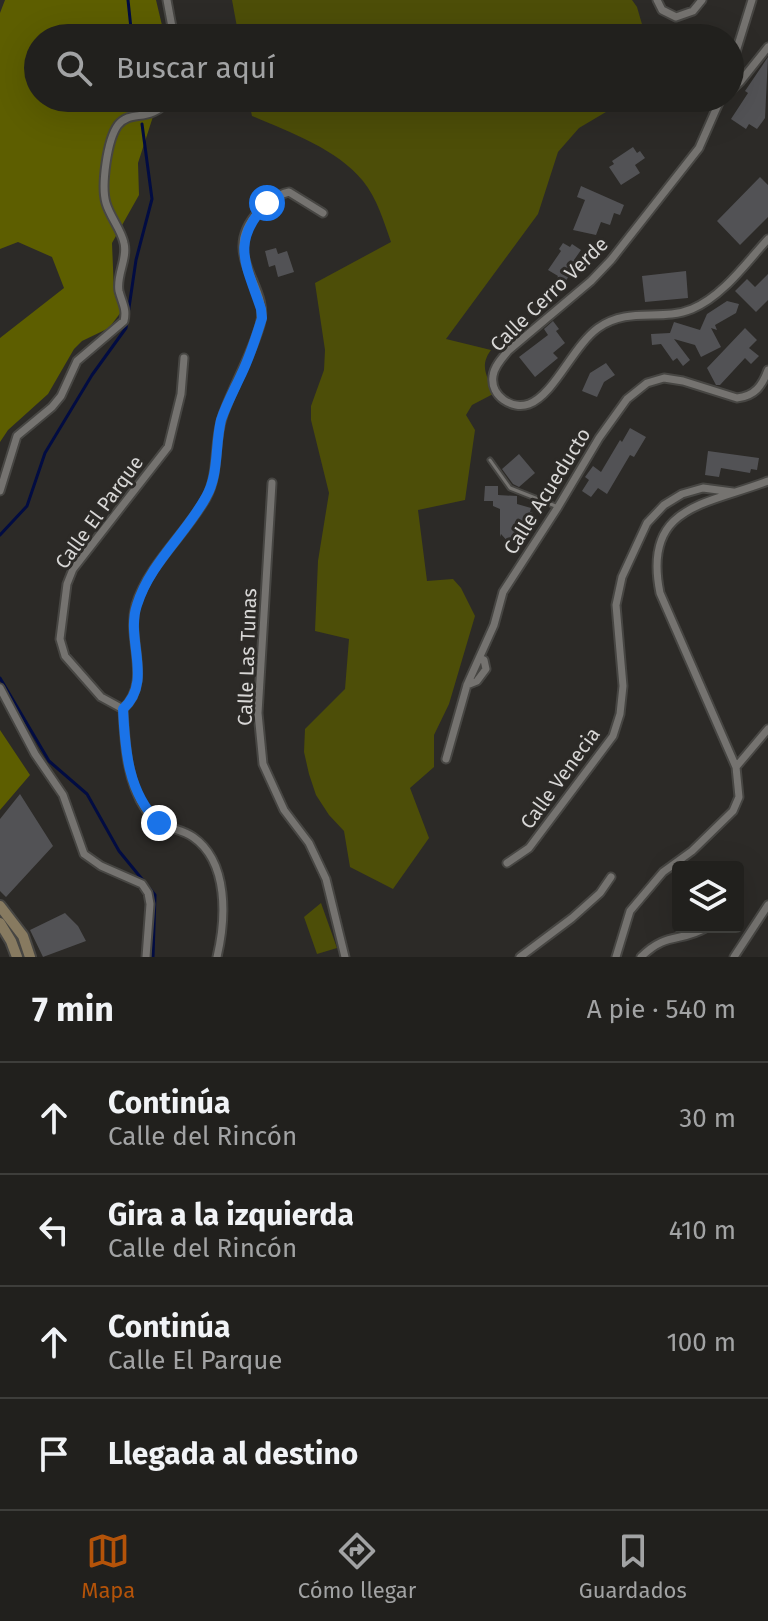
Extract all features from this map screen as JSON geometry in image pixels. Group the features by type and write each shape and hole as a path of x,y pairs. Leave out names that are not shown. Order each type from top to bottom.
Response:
{"main road":[{"path":"0,906 23,936 30,957"},
{"path":"0,923 17,957"}],"street":[{"path":"167,0 171,24"},
{"path":"657,0 662,10 676,17 693,11 702,0"},
{"path":"744,26 752,0"},
{"path":"744,77 768,47"},
{"path":"0,491 17,436 61,396 77,361 124,321 126,314 119,281 124,242 106,202 108,152 120,123 129,117 155,112"},
{"name":"Calle Cerro Verde","path":"715,112 699,148 635,231 591,281 509,350 498,363 493,376 495,389 501,398 513,405 527,405 542,397 576,349 602,325 623,316 676,313 691,309 713,297 768,239"},
{"path":"217,957 221,939 222,883 204,848 192,836 159,823 146,811 125,753 123,709 134,699 139,675 135,639 136,606 158,563 210,490 222,417 244,369 262,318 243,257 243,238 251,219 278,194 289,192 323,213"},
{"name":"Calle El Parque","path":"123,709 101,697 65,656 60,639 67,584 73,569 168,447 181,394 184,358"},
{"name":"Calle Acueducto","path":"446,759 467,685 494,625 508,581 627,399 647,383 664,378 737,398 745,397 760,388 768,370"},
{"path":"616,957 630,911 663,872 692,851 733,811 739,797 736,767 660,593 657,577 662,537 672,521 693,506 768,481"},
{"name":"Calle Las Tunas","path":"272,483 258,713 263,764 284,810 309,843 326,879 345,957"},
{"name":"Calle Venecia","path":"507,863 529,848 613,736 620,714 623,686 616,605 622,577 647,523 664,505 682,494 703,488 739,492"},
{"path":"0,688 35,754 63,795 84,854 101,866 142,884 148,893 146,957"},
{"path":"736,767 768,729"},
{"path":"520,957 572,918 600,893 611,877"},
{"path":"734,957 768,905"},
{"path":"641,957 661,941 696,933"}],"lane":[{"path":"490,460 510,488 558,507"}],"shaded area":[{"path":"5,0 156,0 162,24 24,24 24,112 154,112 138,163 139,195 112,243 114,292 121,312 109,328 82,341 74,349 48,394 8,430 0,442 0,338 64,288 52,257 18,242 0,249 0,13"},
{"path":"232,0 632,0 642,24 236,24"},
{"path":"251,112 606,112 579,128 558,152 538,214 446,339 491,350 485,366 495,393 472,405 466,415 475,430 465,500 418,510 427,581 453,579 475,616 449,704 434,735 434,767 410,788 429,838 393,889 350,867 344,831 316,795 304,752 305,729 345,689 349,639 315,631 318,561 329,493 311,420 311,406 324,370 325,350 315,283 391,242 372,195 352,170 312,142 252,116"},
{"path":"0,730 30,775 0,810"},
{"path":"321,903 337,948 317,954 304,917"}],"building":[{"path":"768,57 765,118 757,129 749,124 746,129 731,119 736,112 744,112 744,99 748,93 745,91"},
{"path":"633,147 645,158 635,165 640,173 621,185 609,167 614,164 612,161"},
{"path":"760,177 768,185 768,217 740,245 717,221"},
{"path":"581,186 624,205 620,215 614,213 610,225 601,222 596,235 573,230 585,200 577,197"},
{"path":"563,243 581,250 574,260 583,266 576,277 571,273 561,288 554,283 558,276 548,270"},
{"path":"276,248 278,254 287,251 294,272 278,277 275,265 269,267 265,251"},
{"path":"686,271 688,298 645,302 642,276"},
{"path":"768,274 768,300 756,312 735,291 747,279 755,287"},
{"path":"727,301 739,304 736,313 715,325 717,330 711,328 721,347 701,357 695,345 674,339 690,360 683,366 677,358 673,361 661,344 652,345 651,334 670,333 674,322 700,330 707,314"},
{"path":"553,321 565,343 553,353 558,358 535,377 519,357 548,335 544,329"},
{"path":"745,328 757,340 749,348 759,356 751,364 745,358 720,385 716,385 707,368"},
{"path":"606,363 615,375 604,382 597,397 582,391 590,373"},
{"path":"630,428 646,437 634,457 630,455 607,494 598,488 591,497 582,491 589,480 585,477 593,466 601,472"},
{"path":"708,451 759,458 757,470 751,469 750,473 721,468 719,477 705,475"},
{"path":"519,454 535,473 519,487 502,469"},
{"path":"485,486 498,486 498,495 517,496 517,504 531,508 530,512 533,513 527,535 517,532 513,543 501,534 500,537 500,509 493,506 493,501 484,501"},
{"path":"20,794 53,846 6,897 0,891 0,819"},
{"path":"65,913 78,926 86,941 43,957 30,930"}],"waterway":[{"path":"128,0 131,24"},
{"path":"0,535 27,506 45,453 92,375 126,328 136,260 152,199 142,124"},
{"path":"0,678 49,761 87,794 119,851 155,895 153,957"}],"route":[{"path":"159,823 146,811 125,753 123,709 134,699 139,675 135,639 136,606 158,563 206,498 213,482 222,417 244,369 262,318 243,257 243,238 251,219 267,203"}]}
